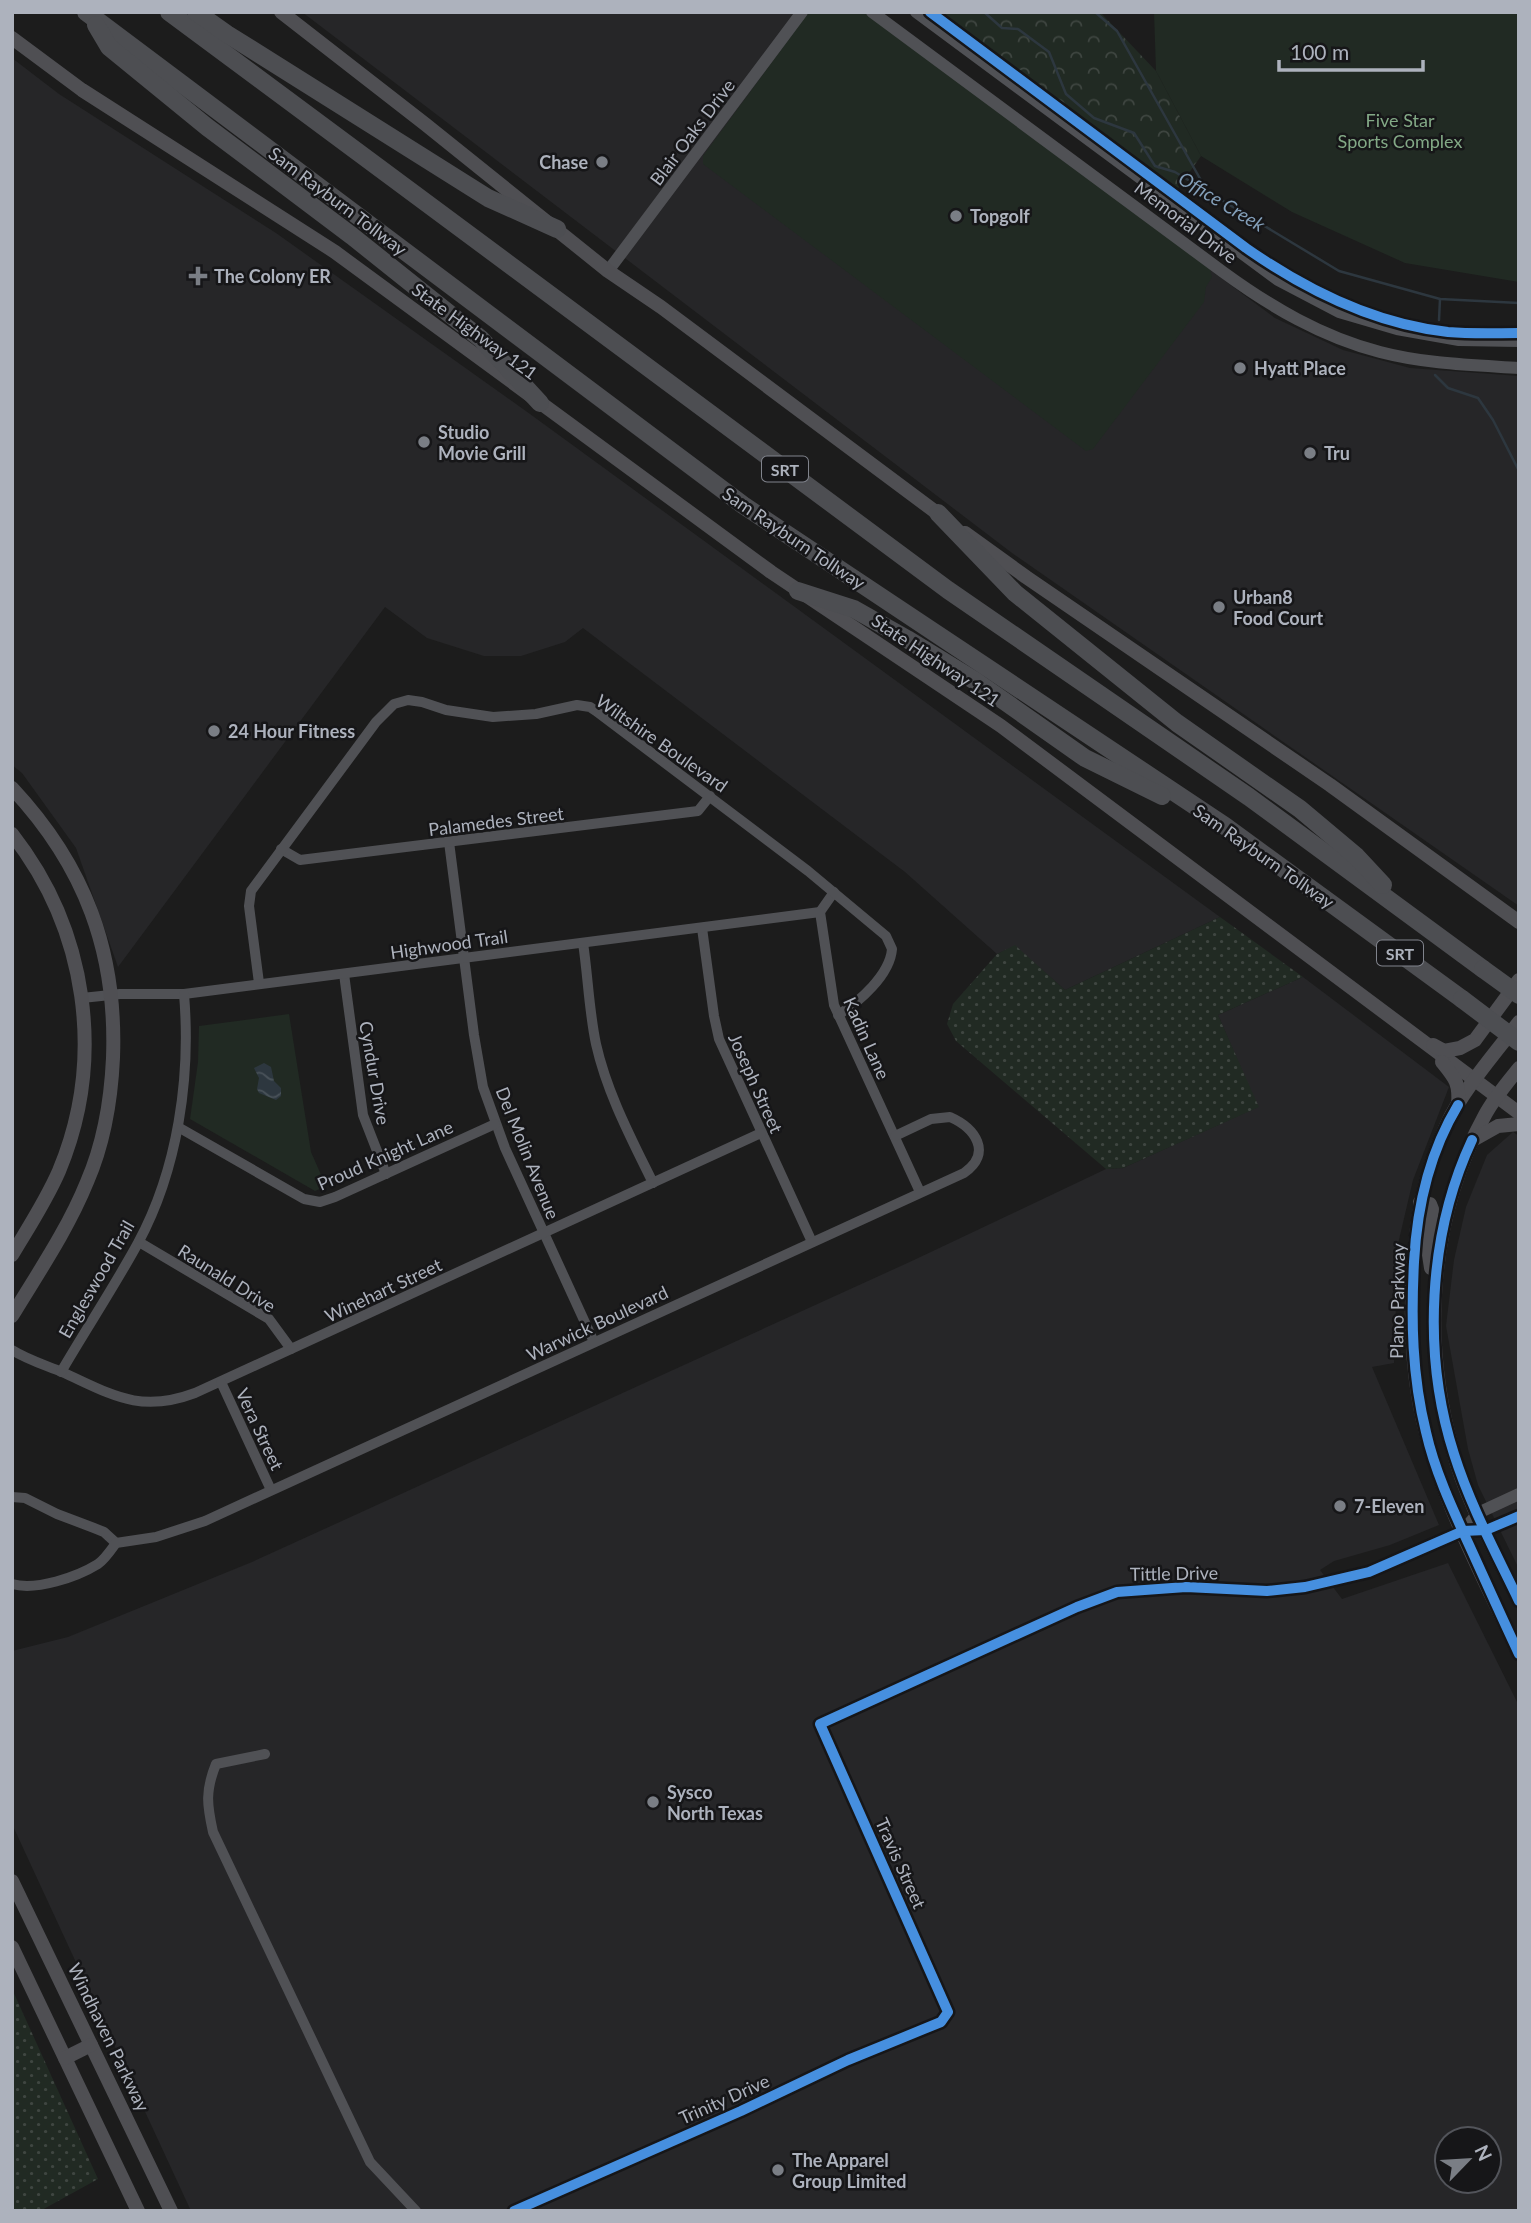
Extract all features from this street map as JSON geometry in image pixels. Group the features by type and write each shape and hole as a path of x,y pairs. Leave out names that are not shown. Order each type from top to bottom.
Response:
{"highway":[{"name":"SRT","path":"169,12 948,590 1238,790 1519,995"},
{"path":"196,12 488,198 557,229"},
{"path":"88,14 109,47 206,127 352,236 481,339 540,402"},
{"name":"Sam Rayburn Tollway","path":"88,14 743,505 1225,826 1519,1042"},
{"path":"938,513 1015,593 1177,723 1300,809 1356,856 1409,914"},
{"path":"797,590 854,610 897,633 976,682 1086,758 1225,826"}],"main road":[{"path":"281,12 608,271 661,307 1026,577 1331,785 1519,922"},
{"name":"State Highway 121","path":"12,38 82,90 335,252 797,590 1001,726 1519,1113"},
{"path":"12,788 51,835 83,891 101,940 112,995 113,1039 110,1099 96,1159 68,1221 12,1316"},
{"path":"12,834 55,902 74,954 82,998 84,1062 73,1128 53,1185 12,1255"},
{"path":"1422,1040 1444,1051 1460,1048 1475,1040 1519,980"},
{"name":"Plano Parkway","path":"1519,1022 1458,1105 1439,1142 1420,1202 1412,1294 1414,1371 1426,1434 1436,1468 1519,1654"},
{"path":"1422,1040 1459,1086 1458,1105"},
{"name":"Plano Parkway","path":"1519,1068 1486,1113 1472,1140 1445,1217 1434,1283 1435,1347 1445,1417 1457,1462 1519,1601"},
{"path":"1472,1140 1502,1125 1519,1124"},
{"path":"1420,1202 1430,1204 1432,1209 1428,1248 1434,1283"},
{"name":"Windhaven Parkway","path":"12,1881 171,2211"},
{"path":"12,1947 138,2211"},
{"path":"65,2058 91,2045"}],"street":[{"name":"Blair Oaks Drive","path":"608,271 803,12"},
{"name":"Memorial Drive","path":"872,12 1273,307 1330,335 1379,352 1458,365 1519,368"},
{"name":"Memorial Drive","path":"916,12 1278,281 1339,312 1397,330 1459,340 1519,341"},
{"path":"1000,107 1014,85"},
{"path":"1223,272 1238,251"},
{"path":"1458,365 1459,340"},
{"name":"Wiltshire Boulevard","path":"259,983 249,898 253,888 382,715 394,704 408,700 455,712 493,717 536,714 577,705 590,707 710,796 883,932 892,952 888,964 859,1001 838,1014"},
{"name":"Palamedes Street","path":"281,849 300,860 449,842 698,811 710,796"},
{"name":"Del Molin Avenue","path":"449,842 479,1069 495,1124 594,1342"},
{"path":"820,912 834,892"},
{"name":"Highwood Trail","path":"82,998 184,994 820,912"},
{"name":"Kadin Lane","path":"820,912 831,996 920,1192"},
{"name":"Joseph Street","path":"702,928 719,1039 812,1242"},
{"path":"583,943 595,1035 603,1068 617,1106 653,1183"},
{"name":"Cyndur Drive","path":"344,974 363,1115 386,1174"},
{"name":"Engleswood Trail","path":"61,1372 139,1242 165,1177 178,1127 186,1054 184,994"},
{"name":"Warwick Boulevard","path":"116,1543 181,1530 271,1490 971,1168 979,1155 979,1144 974,1136 956,1120 944,1116 895,1136"},
{"name":"Proud Knight Lane","path":"178,1127 311,1202 326,1201 495,1124"},
{"name":"Winehart Street","path":"12,1350 117,1397 147,1402 177,1400 761,1133"},
{"name":"Raunald Drive","path":"139,1242 269,1319 291,1349"},
{"name":"Vera Street","path":"221,1382 271,1490"},
{"path":"1463,1531 1478,1513 1519,1494"},
{"path":"12,1497 25,1498 104,1532 116,1543 98,1564 77,1573 41,1586 21,1587 12,1584"},
{"path":"1463,1531 1486,1530 1519,1516"},
{"name":"Tittle Drive","path":"820,1724 1077,1607 1117,1592 1186,1587 1266,1591 1305,1587 1369,1572 1463,1531"},
{"name":"Travis Street","path":"820,1724 948,2012 945,2016"},
{"path":"265,1754 216,1764 208,1783 207,1805 213,1832 370,2162 416,2211"},
{"name":"Trinity Drive","path":"514,2211 741,2111 848,2060 941,2022 945,2016"}],"shaded area":[{"path":"302,12 863,12 1275,318 1343,350 1410,368 1519,376 1519,906 1012,553"},
{"path":"12,58 59,94 276,233 530,414 1220,917 1065,990 1015,946 997,954 905,872 583,628 565,642 521,656 484,656 427,638 385,607 118,967 76,848 22,773 12,765"},
{"path":"1303,977 1449,1087 1413,1180 1398,1244 1394,1363 1372,1367 1439,1525 1390,1545 1334,1561 1320,1570 1342,1599 1448,1563 1519,1706 1519,2211 191,2211 12,1824 12,1651 68,1637 252,1562 914,1260 1106,1169 1123,1168 1258,1107 1218,1015"},
{"path":"1513,1132 1519,1136 1519,1569 1478,1485 1468,1449 1446,1326 1454,1260 1466,1207 1487,1155"}],"green space":[{"name":"Topgolf","path":"809,12 867,12 1210,269 1212,277 1206,287 1204,302 1093,449 1086,451 703,164 703,156"},
{"path":"939,12 1100,12 1156,71 1201,156 1176,191"},
{"name":"Five Star Sports Complex","path":"1154,12 1519,12 1519,282 1405,263 1292,212 1201,156 1156,71"},
{"path":"1220,917 1303,977 1218,1015 1259,1107 1123,1168 1106,1169 956,1041 947,1024 953,1004 997,954 1015,945 1065,990"},
{"path":"289,1014 311,1152 326,1186 315,1191 190,1119 198,1062 199,1026"},
{"path":"12,1989 98,2179 40,2211 12,2211"}],"water":[{"path":"264,1063 271,1067 274,1081 281,1088 281,1096 276,1100 259,1093 257,1089 259,1078 254,1068"}],"waterway":[{"name":"Office Creek","path":"984,12 1002,28 1018,29 1049,52 1066,94 1094,118 1134,133 1155,166 1175,172 1339,271 1440,299 1519,303"},
{"path":"1095,12 1117,31 1207,191"},
{"path":"1439,320 1440,299"},
{"path":"1435,375 1448,388 1478,398 1493,420 1519,471"}],"cycle path":[{"path":"930,12 1246,248 1292,278 1367,313 1421,328 1448,332 1519,333"},
{"path":"1458,1105 1432,1161 1418,1221 1413,1305 1415,1369 1421,1411 1439,1476 1519,1654"},
{"path":"1472,1140 1457,1176 1439,1255 1434,1295 1437,1376 1444,1416 1460,1473 1519,1601"},
{"path":"514,2211 741,2111 848,2060 941,2022 948,2012 820,1724 1077,1607 1117,1592 1186,1587 1267,1591 1305,1587 1369,1572 1463,1531 1486,1530 1519,1516"}],"place":[{"name":"Chase","path":"602,162"},
{"name":"Topgolf","path":"956,216"},
{"name":"The Colony ER","path":"198,276"},
{"name":"Hyatt Place","path":"1240,368"},
{"name":"Studio Movie Grill","path":"424,442"},
{"name":"Tru","path":"1310,453"},
{"name":"Urban8 Food Court","path":"1219,607"},
{"name":"24 Hour Fitness","path":"214,731"},
{"name":"7-Eleven","path":"1340,1506"},
{"name":"Sysco North Texas","path":"653,1802"},
{"name":"The Apparel Group Limited","path":"778,2170"}]}
